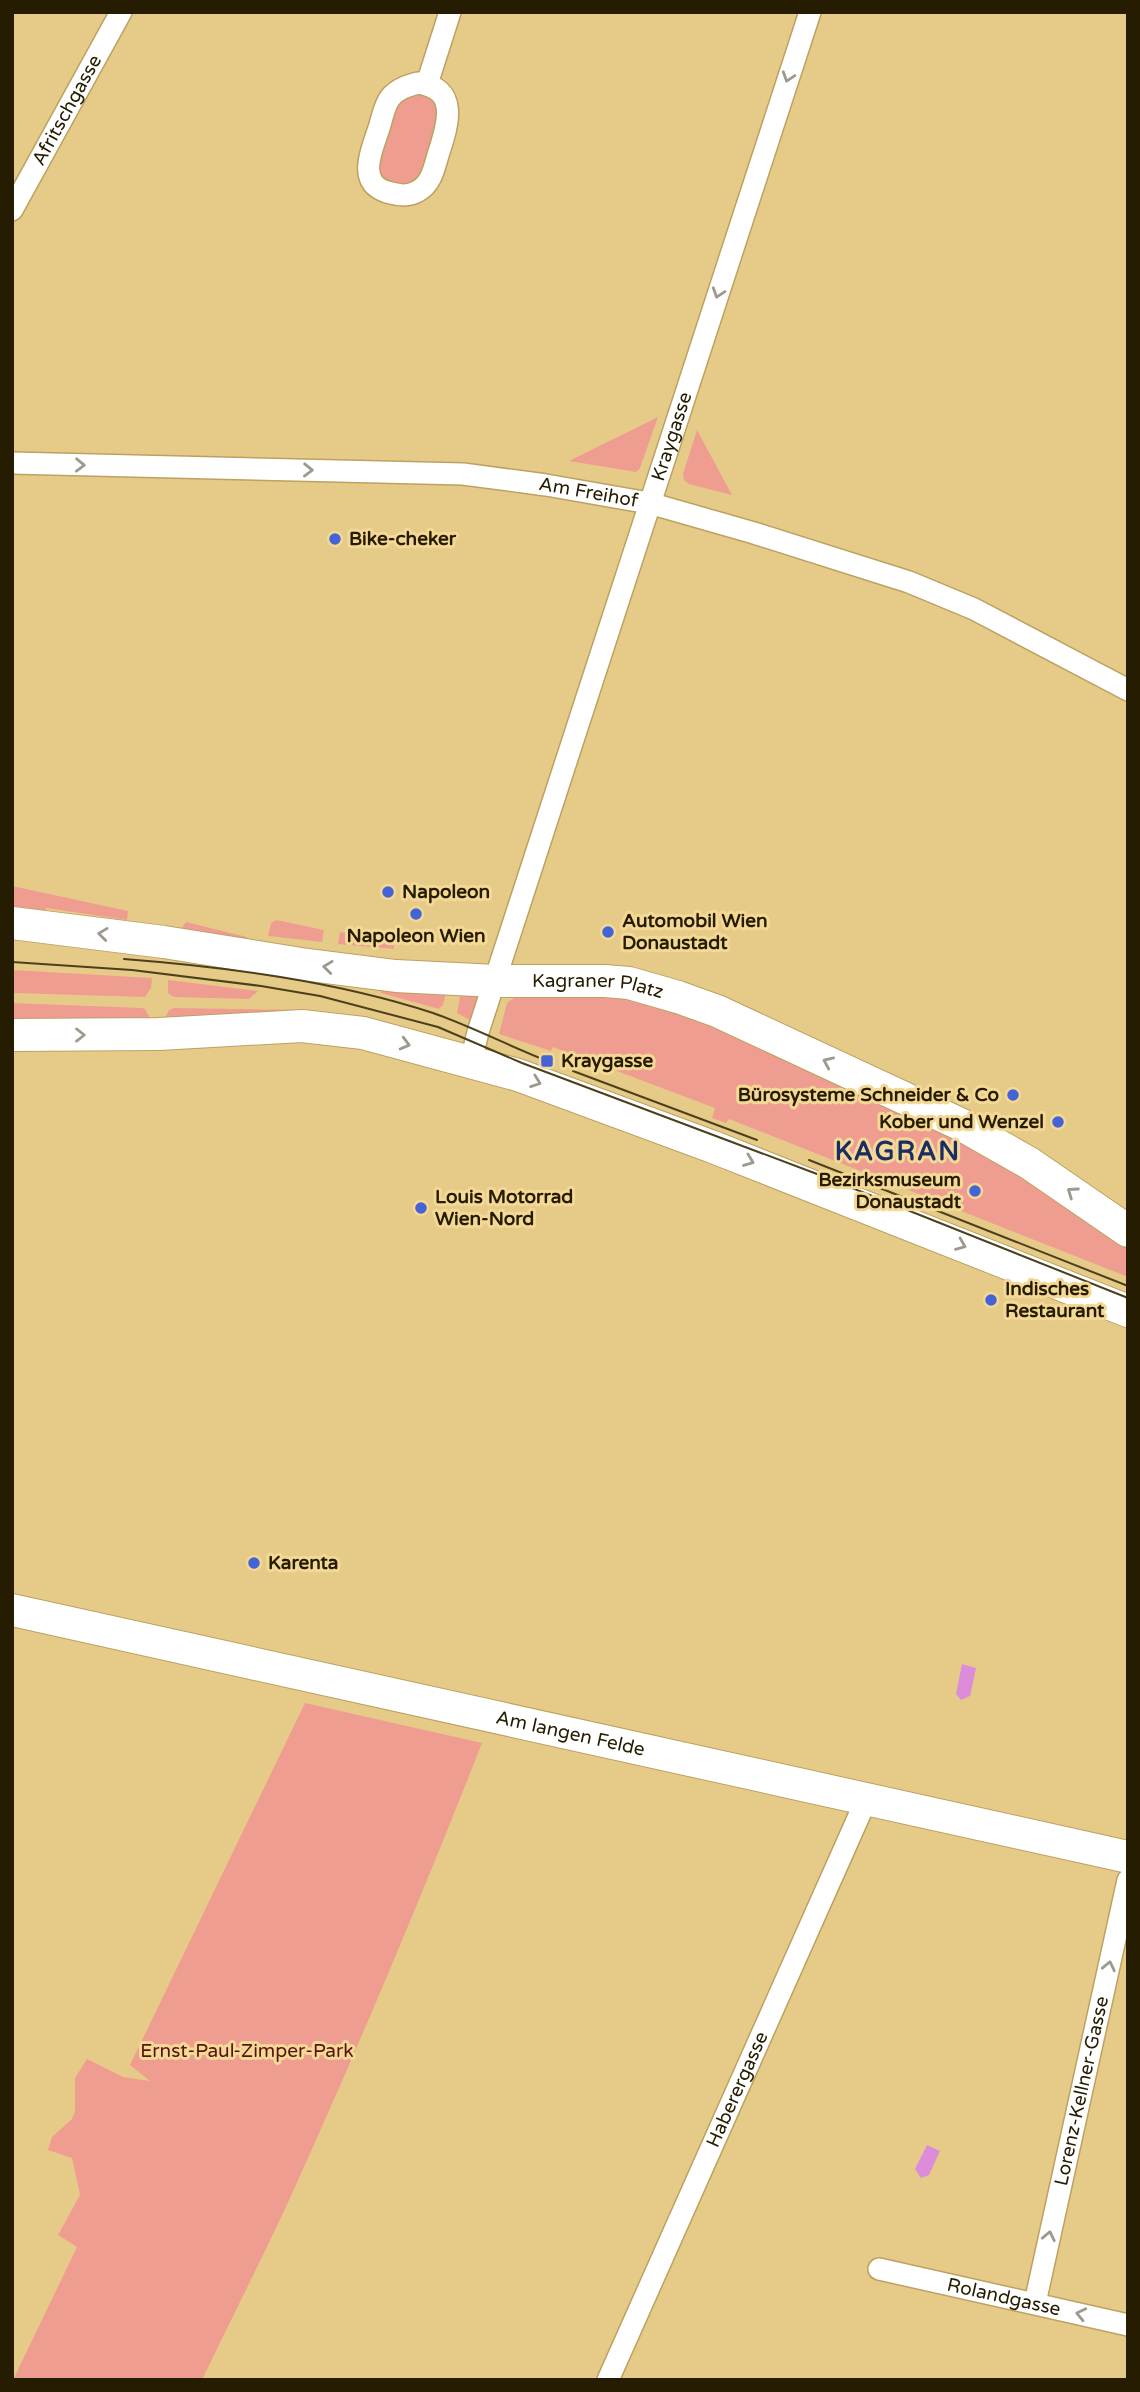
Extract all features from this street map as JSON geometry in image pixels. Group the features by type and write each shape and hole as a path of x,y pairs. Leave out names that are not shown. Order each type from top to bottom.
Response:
{"main road":[{"name":"Kagraner Platz","path":"12,923 383,974 496,981 629,983 717,1012 962,1125 1029,1163 1128,1231"},
{"path":"12,1035 150,1035 302,1026 363,1033 518,1075 726,1152 1128,1311"},
{"name":"Am langen Felde","path":"12,1610 1128,1857"}],"street":[{"name":"Afritschgasse","path":"12,210 121,12"},
{"path":"427,84 450,12"},
{"name":"Kraygasse","path":"471,1061 478,1032 810,12"},
{"path":"418,83 427,84 438,90 448,107 447,128 431,178 426,186 407,195 380,190 373,184 367,166 387,103 398,90 418,83"},
{"name":"Am Freihof","path":"12,463 463,474 649,503 909,582 974,609 1128,690"},
{"name":"Haberergasse","path":"607,2380 867,1798"},
{"name":"Lorenz-Kellner-Gasse","path":"1035,2303 1128,1880"},
{"name":"Rolandgasse","path":"879,2269 1128,2325"}],"green space":[{"path":"416,93 428,97 435,104 437,127 434,141 420,178 411,184 388,183 381,176 379,167 387,133 397,103"},
{"path":"658,417 640,468 636,472 569,461"},
{"path":"697,430 732,495 689,484 684,480 683,474"},
{"path":"12,886 128,911 127,920 46,908 45,914 26,911 12,906"},
{"path":"276,920 324,930 322,942 268,936 271,923"},
{"path":"186,922 247,937 245,948 181,929"},
{"path":"340,932 372,937 393,945 394,949 338,944"},
{"path":"12,970 152,978 151,988 145,997 12,993"},
{"path":"168,980 258,991 249,999 174,997 168,993"},
{"path":"383,981 447,989 443,1005 439,1009 381,993"},
{"path":"462,986 477,993 470,1020 457,1013"},
{"path":"626,995 670,1005 934,1119 1128,1241 1128,1277 729,1119 726,1123 712,1118 715,1108 553,1047 551,1051 499,1034 507,1003 515,997"},
{"path":"12,1003 142,1008 149,1016 149,1027 12,1029"},
{"path":"169,1010 314,1012 165,1018"},
{"name":"Ernst-Paul-Zimper-Park","path":"305,1703 482,1743 365,2028 290,2198 202,2380 13,2380 77,2247 58,2235 80,2195 72,2158 48,2150 52,2137 72,2119 75,2111 75,2078 87,2059 123,2077 150,2081 130,2065"}],"shaded area":[{"path":"962,1664 976,1668 970,1696 961,1700 956,1694"},
{"path":"927,2145 940,2151 929,2175 921,2178 915,2169"}],"tram line":[{"path":"124,959 241,971 358,992 433,1013 550,1062"},
{"path":"12,962 132,970 261,986 320,996 438,1027 522,1063 817,1174 1128,1298"},
{"path":"573,1071 757,1140"},
{"path":"809,1160 1128,1286"}],"place":[{"name":"Bike-cheker","path":"335,539"},
{"name":"Napoleon","path":"388,892"},
{"name":"Napoleon Wien","path":"416,914"},
{"name":"Automobil Wien Donaustadt","path":"608,932"},
{"name":"Kraygasse","path":"547,1061"},
{"name":"Bürosysteme Schneider & Co","path":"1013,1095"},
{"name":"Kober und Wenzel","path":"1058,1122"},
{"name":"Bezirksmuseum Donaustadt","path":"975,1191"},
{"name":"Louis Motorrad Wien-Nord","path":"421,1208"},
{"name":"Indisches Restaurant","path":"991,1300"},
{"name":"Karenta","path":"254,1563"}],"district":[{"name":"KAGRAN","path":"898,1151"}]}
